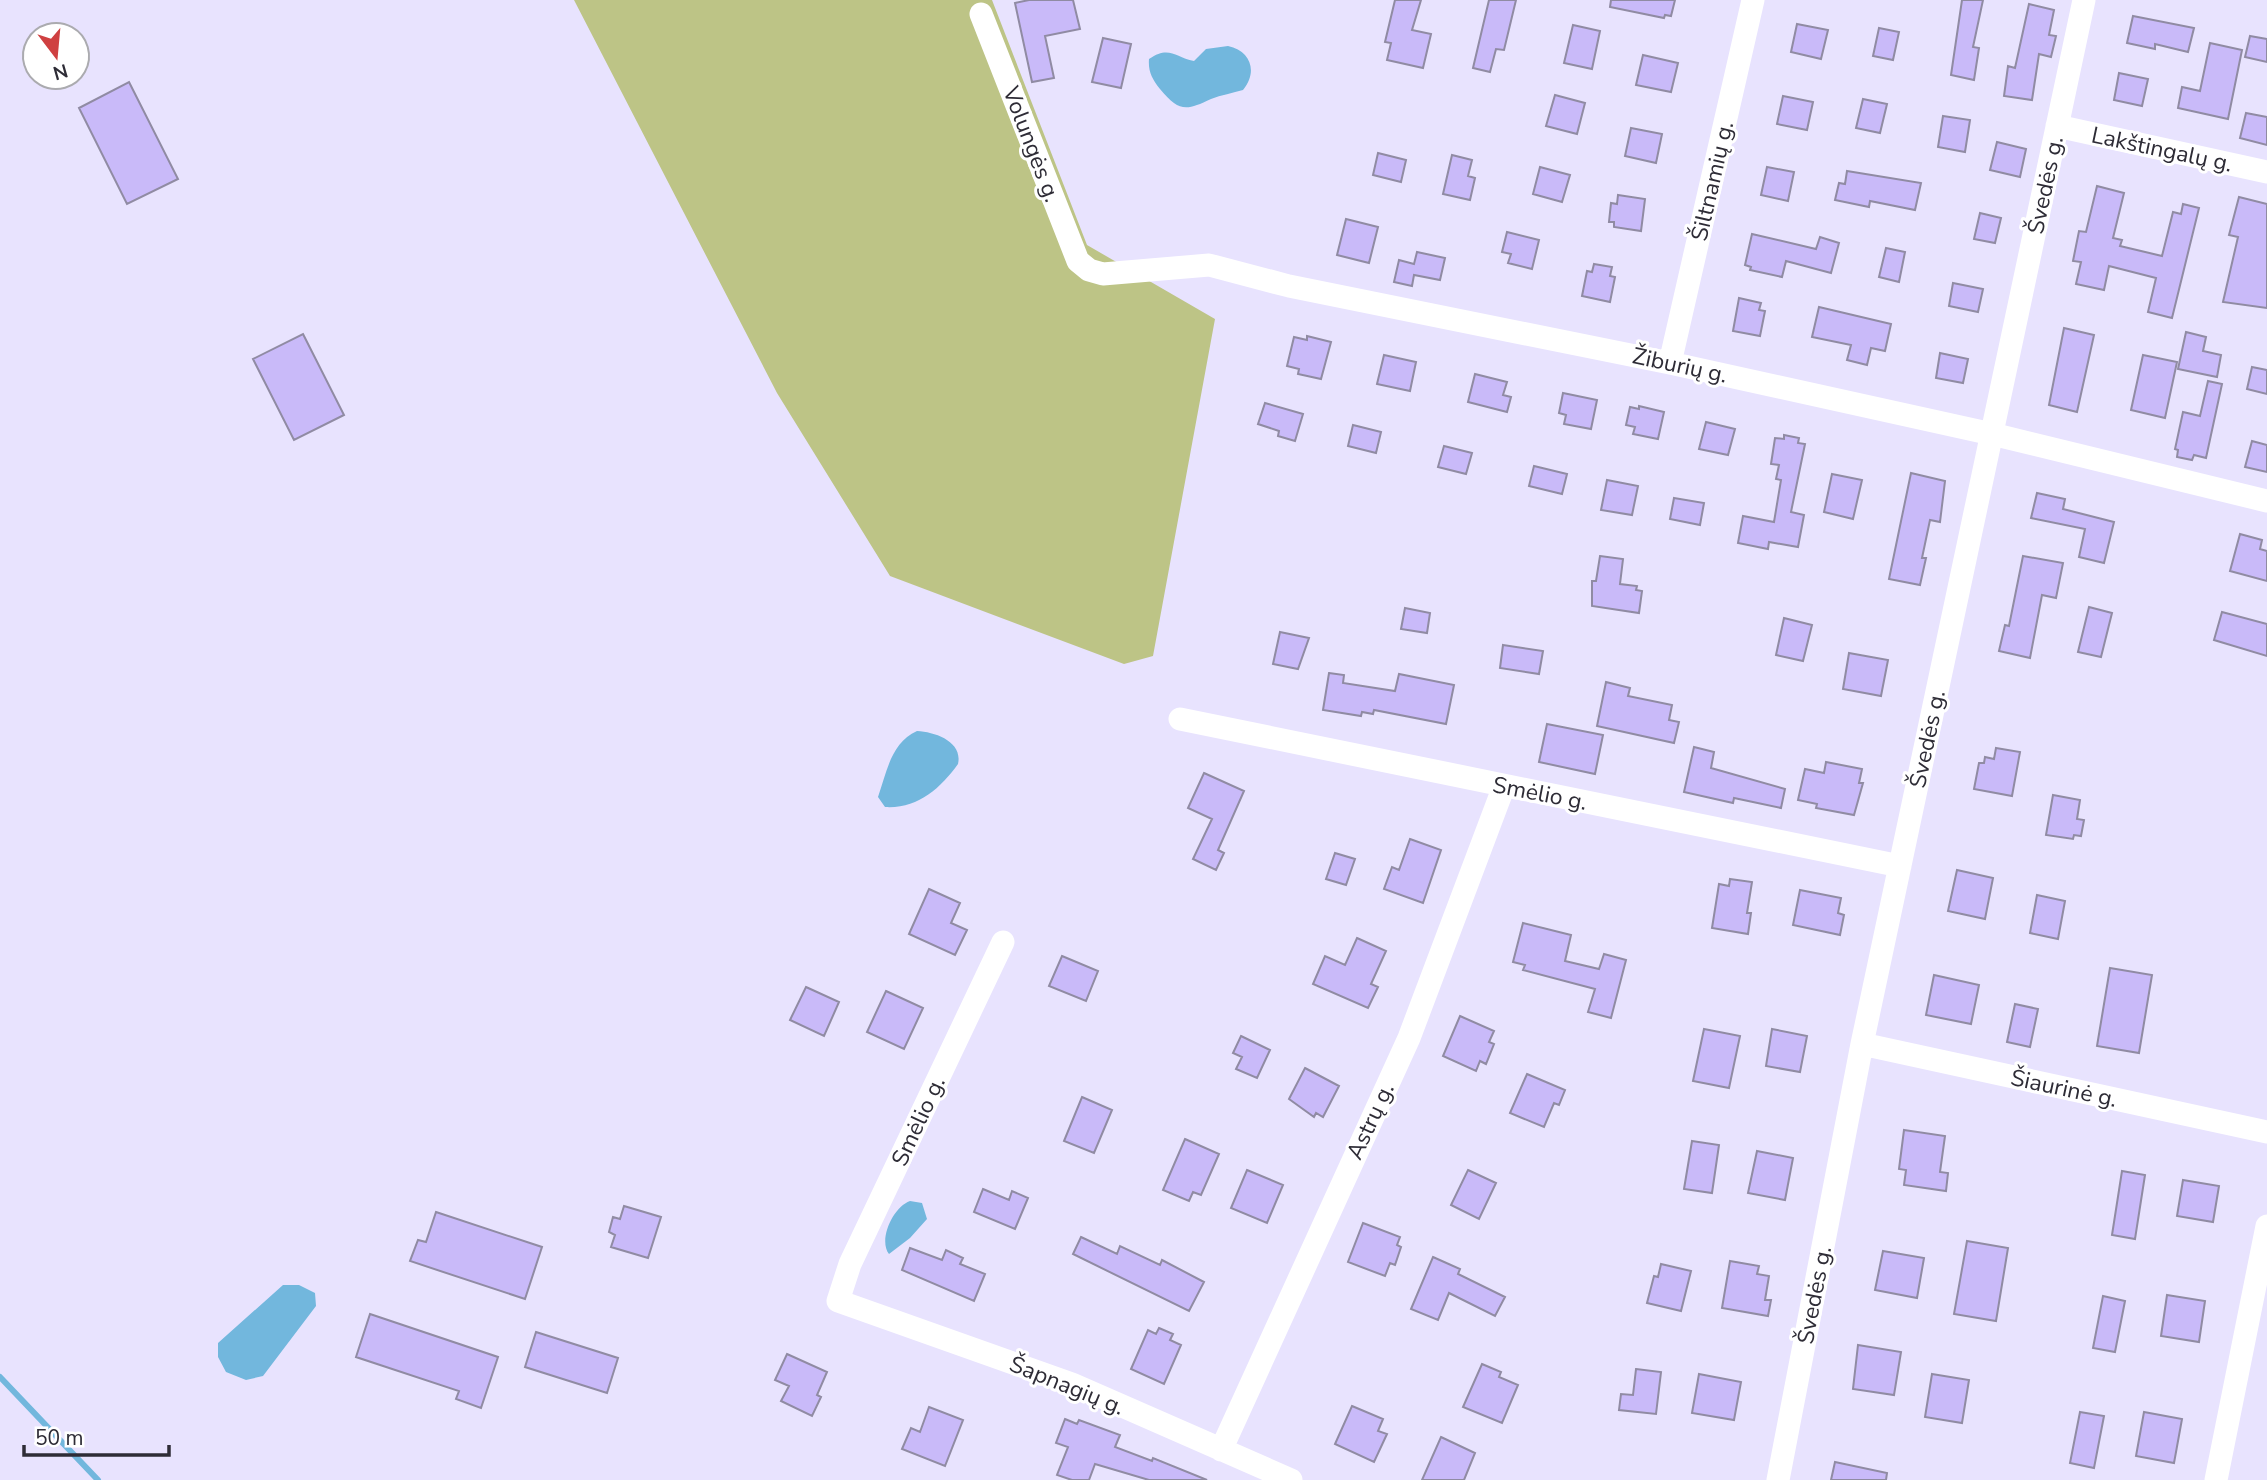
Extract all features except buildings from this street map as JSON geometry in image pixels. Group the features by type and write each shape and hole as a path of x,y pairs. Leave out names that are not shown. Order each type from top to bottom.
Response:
{"street":[{"name":"Šiltnamių g.","path":"1671,363 1753,0"},
{"name":"Švedės g.","path":"1778,1480 1862,1044 2084,0"},
{"name":"Volungės g.","path":"981,14 1078,261 1089,270"},
{"name":"Lakštingalų g.","path":"2057,126 2267,172"},
{"name":"Žiburių g.","path":"1089,270 1123,275 1209,265 1289,286 1671,363 1992,433 2267,501"},
{"name":"Smėlio g.","path":"1180,719 1900,866"},
{"name":"Astrų g.","path":"1221,1450 1409,1038 1504,786"},
{"name":"Smėlio g.","path":"838,1301 850,1264 1003,942"},
{"name":"Šiaurinė g.","path":"1862,1044 2267,1132"},
{"path":"2216,1480 2267,1226"},
{"name":"Šapnagių g.","path":"838,1301 1072,1384 1291,1480"}],"green space":[{"path":"574,0 992,0 1087,245 1215,319 1153,656 1124,664 890,576 777,393"}],"water":[{"path":"1228,46 1242,52 1250,63 1250,76 1243,90 1195,106 1183,107 1167,97 1151,75 1149,59 1156,55 1167,52 1194,61 1206,49"},
{"path":"917,731 932,733 952,744 958,756 958,764 944,782 927,796 907,805 885,807 878,797 887,768 901,743"},
{"path":"910,1201 922,1203 927,1219 910,1238 889,1254 885,1241 889,1224 898,1210"},
{"path":"283,1285 299,1285 315,1293 316,1306 263,1376 246,1380 226,1372 218,1357 218,1343"}],"waterway":[{"path":"0,1377 98,1480"}]}
